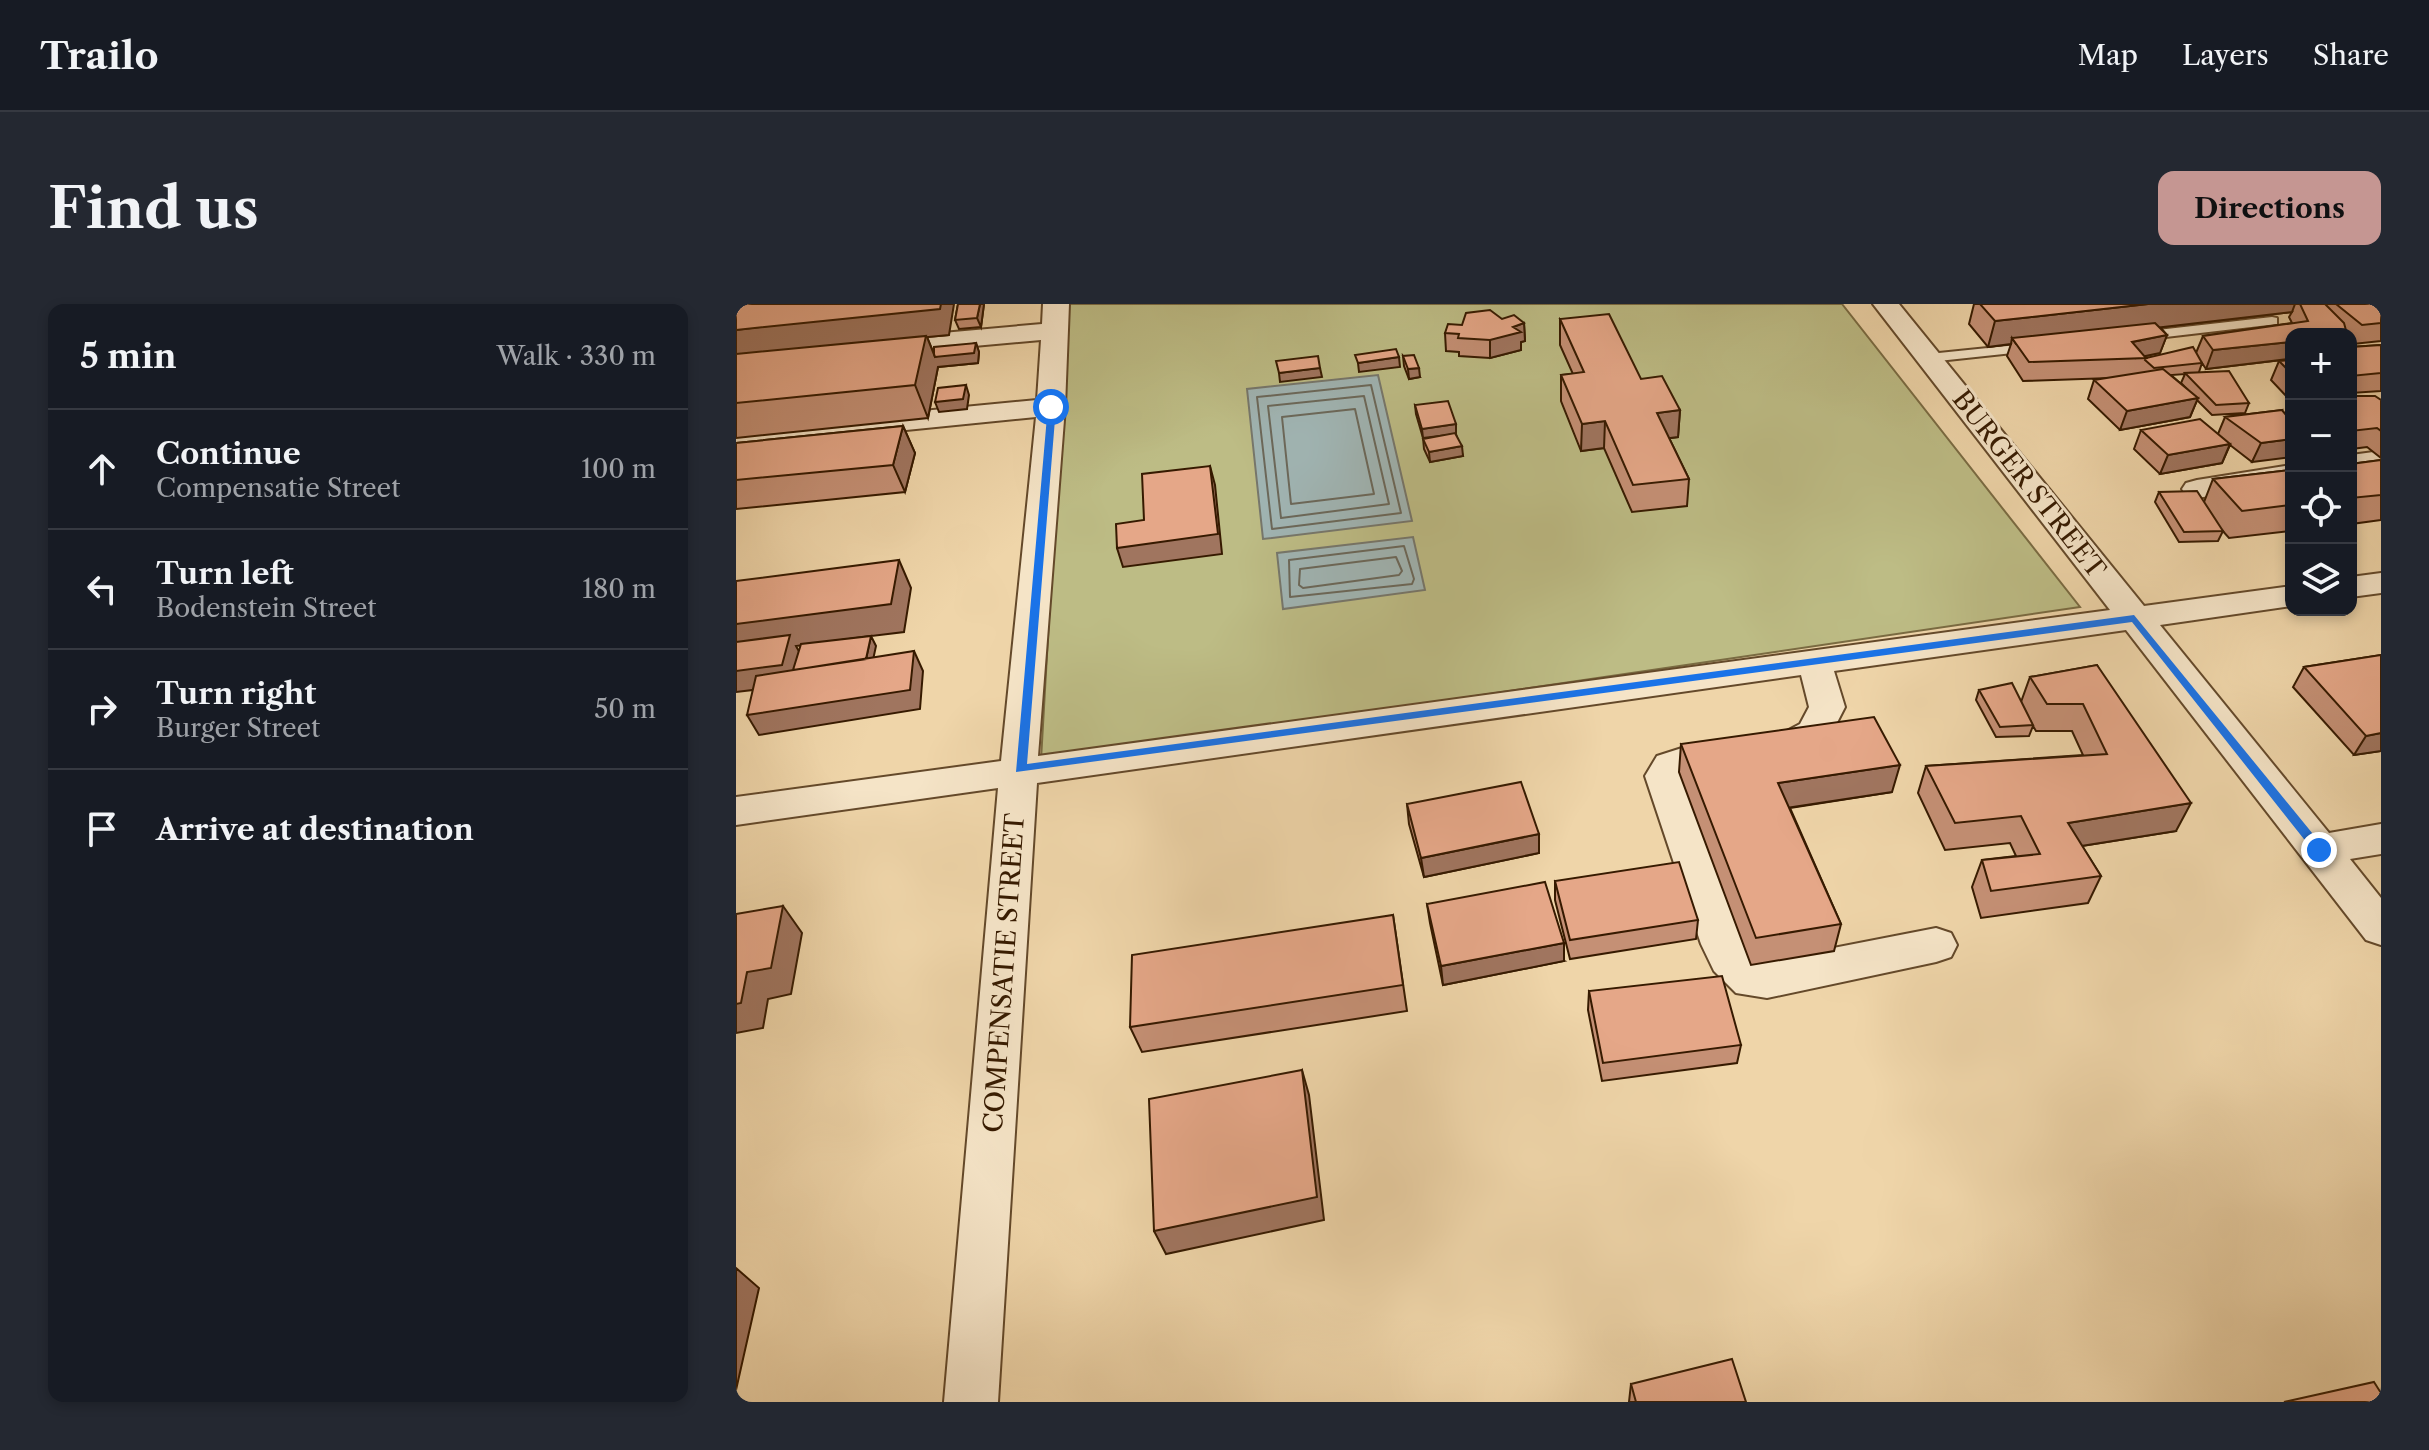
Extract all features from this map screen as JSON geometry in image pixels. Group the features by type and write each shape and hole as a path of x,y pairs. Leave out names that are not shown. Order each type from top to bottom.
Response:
{"street":[{"name":"BURGER STREET","path":"1896,305 1929,358 2381,928"},
{"path":"850,349 1055,318"},
{"name":"COMPENSATIE STREET","path":"971,1402 1051,407 1055,318"},
{"path":"736,438 1051,407"},
{"path":"2357,463 2381,460"},
{"path":"2197,489 2285,475"},
{"path":"2357,586 2381,583"},
{"path":"736,811 1021,769 1815,664 2285,597"},
{"path":"1815,664 1827,707 1814,733 1793,744 1682,761 1670,765 1664,776 1729,959 1751,980 1767,980 1936,945"},
{"path":"2319,850 2381,839"}],"lane":[{"path":"2121,338 2272,321"},
{"path":"1929,358 2045,346"}],"shaded area":[{"path":"1067,304 1842,304 2080,607 1041,760"}],"water":[{"path":"1378,375 1412,521 1263,539 1247,389"},
{"path":"1413,537 1425,590 1283,609 1277,553"}],"building":[{"path":"736,304 941,304 940,309 736,330"},
{"path":"958,304 980,304 977,318 955,320"},
{"path":"1980,304 2148,304 1995,321"},
{"path":"2300,304 2325,304 2345,328 2285,328 2285,343 2213,350 2203,336 2308,321"},
{"path":"2336,304 2378,304 2381,307 2381,323 2362,325"},
{"path":"1490,310 1502,319 1514,315 1524,323 1513,327 1521,332 1490,340 1458,338 1459,334 1445,333 1448,324 1462,325 1466,313"},
{"path":"1609,314 1641,379 1662,376 1680,410 1657,413 1689,479 1633,485 1605,421 1582,424 1561,375 1584,372 1560,319"},
{"path":"2155,323 2167,335 2132,342 2146,358 2029,362 2012,338"},
{"path":"926,336 915,385 736,403 736,354"},
{"path":"976,343 974,353 935,357 934,354 934,347"},
{"path":"2381,345 2381,373 2357,375 2357,347"},
{"path":"2193,347 2202,363 2154,368 2145,360 2146,358"},
{"path":"1396,349 1399,357 1358,363 1355,355"},
{"path":"1414,355 1419,368 1408,369 1403,356"},
{"path":"1318,356 1320,368 1279,373 1276,361"},
{"path":"2163,369 2198,398 2127,411 2094,380"},
{"path":"2229,371 2249,403 2216,405 2185,373"},
{"path":"966,385 963,399 935,402 938,388"},
{"path":"2357,396 2375,396 2381,400 2381,431 2377,428 2357,430"},
{"path":"1448,401 1456,424 1422,429 1415,405"},
{"path":"2282,410 2285,414 2285,440 2261,443 2225,417"},
{"path":"2200,419 2230,444 2168,455 2141,430"},
{"path":"903,426 893,465 736,480 736,443"},
{"path":"1455,433 1462,446 1429,452 1423,439"},
{"path":"2381,460 2381,495 2357,497 2357,463"},
{"path":"1210,466 1218,534 1117,548 1116,524 1144,520 1142,474"},
{"path":"2285,471 2285,506 2242,511 2213,479"},
{"path":"2197,491 2223,531 2184,532 2159,492"},
{"path":"899,560 891,604 736,624 736,581"},
{"path":"790,635 782,665 736,671 736,642"},
{"path":"871,636 866,659 793,670 801,644"},
{"path":"914,651 910,690 747,715 756,676"},
{"path":"2381,655 2381,733 2366,736 2304,667"},
{"path":"2097,665 2191,803 2068,823 2101,876 1991,891 1982,860 2040,854 2021,816 1955,823 1926,766 2107,754 2083,704 2047,704 2030,677"},
{"path":"2012,683 2033,725 2000,727 1979,690"},
{"path":"1874,717 1900,765 1778,783 1841,924 1756,938 1681,744"},
{"path":"1521,782 1539,834 1421,858 1407,804"},
{"path":"1679,862 1698,920 1570,940 1555,881"},
{"path":"1545,882 1564,943 1441,966 1427,904"},
{"path":"783,906 771,968 747,972 741,1003 736,1004 736,914"},
{"path":"1393,915 1403,985 1130,1027 1132,955"},
{"path":"1722,976 1741,1045 1603,1063 1589,991"},
{"path":"1302,1070 1317,1197 1154,1231 1149,1099"},
{"path":"1732,1359 1746,1402 1636,1402 1631,1384"},
{"path":"2374,1382 2381,1393 2381,1402 2284,1402"}],"route":[{"path":"1051,407 1021,738 1021,769 1815,664 2134,618 2319,850"}]}
